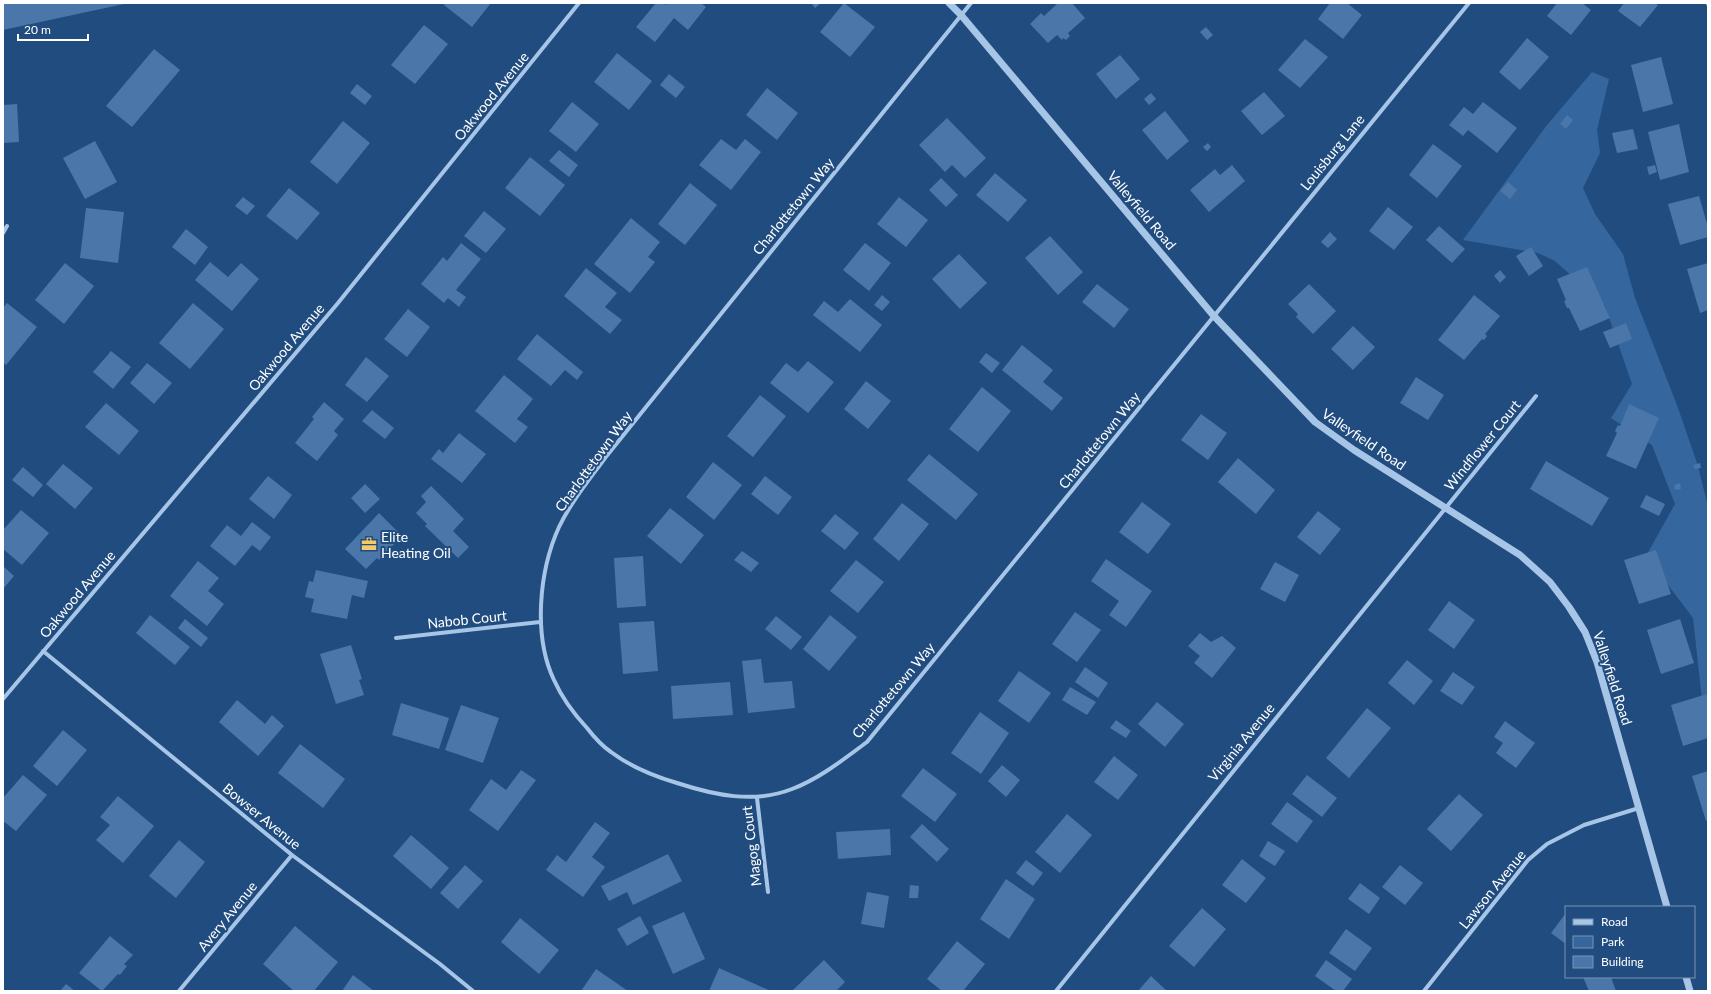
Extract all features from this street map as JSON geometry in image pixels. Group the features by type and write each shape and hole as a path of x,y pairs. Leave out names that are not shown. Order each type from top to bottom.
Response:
{"street":[{"name":"Oakwood Avenue","path":"3,698 338,303 579,3"},
{"name":"Valleyfield Road","path":"949,3 961,15 1213,315 1315,422 1354,450 1520,555 1550,582 1569,607 1585,632 1597,662 1667,906"},
{"name":"Charlottetown Way","path":"971,3 605,458 577,497 559,528 548,559 542,594 540,622 546,656 554,680 574,715 610,752 638,769 662,779 725,796 757,798 791,790 837,764 867,742 1213,315"},
{"name":"Louisburg Lane","path":"1213,315 1469,3"},
{"path":"3,233 7,226"},
{"name":"Windflower Court","path":"1444,508 1536,396"},
{"name":"Virginia Avenue","path":"1056,991 1444,508"},
{"name":"Nabob Court","path":"396,638 540,622"},
{"name":"Bowser Avenue","path":"43,651 292,854 440,964 473,991"},
{"name":"Magog Court","path":"757,798 768,892"},
{"name":"Lawson Avenue","path":"1424,991 1528,860 1547,844 1584,825 1639,808"},
{"name":"Avery Avenue","path":"179,991 292,854"},
{"path":"1686,978 1690,991"}],"green space":[{"path":"1592,72 1609,79 1597,130 1600,153 1583,188 1595,214 1623,254 1635,298 1677,405 1697,463 1708,506 1708,723 1703,709 1693,618 1646,556 1675,504 1652,445 1611,418 1632,384 1605,306 1555,261 1538,253 1463,240 1547,125"}],"building":[{"path":"3,3 124,3 124,4 3,30"},
{"path":"445,3 491,3 472,27 444,5"},
{"path":"656,3 663,3 666,5 667,3 701,3 706,7 688,30 674,18 655,42 636,27"},
{"path":"811,3 821,3 815,8"},
{"path":"844,3 875,27 850,57 820,32"},
{"path":"1058,3 1072,3 1085,18 1068,33 1070,36 1066,40 1063,38 1062,40 1057,35 1048,43 1030,24 1041,13 1044,16"},
{"path":"1330,3 1347,3 1362,15 1343,39 1318,19"},
{"path":"1557,3 1582,3 1591,10 1571,35 1547,16"},
{"path":"1624,3 1655,3 1658,5 1640,27 1618,11"},
{"path":"424,25 448,44 415,84 391,65"},
{"path":"1206,27 1213,35 1207,40 1200,32"},
{"path":"1527,38 1549,57 1520,90 1499,72"},
{"path":"1305,39 1328,57 1300,88 1278,70"},
{"path":"154,49 180,70 132,127 106,106"},
{"path":"617,53 652,81 629,110 594,82"},
{"path":"1120,55 1140,79 1116,99 1096,74"},
{"path":"1661,57 1673,104 1643,112 1631,65"},
{"path":"669,74 685,87 676,98 660,85"},
{"path":"357,84 372,96 365,105 350,93"},
{"path":"767,88 798,113 777,140 746,115"},
{"path":"1264,92 1285,116 1262,135 1241,111"},
{"path":"1151,93 1156,99 1149,105 1144,99"},
{"path":"572,102 599,124 576,152 549,131"},
{"path":"1483,102 1517,128 1497,153 1468,130 1463,136 1449,125 1464,107 1473,114"},
{"path":"17,104 19,142 3,143 3,105"},
{"path":"1165,111 1189,141 1167,160 1142,130"},
{"path":"1567,115 1573,120 1566,129 1560,124"},
{"path":"947,118 986,158 965,178 952,165 945,172 919,145"},
{"path":"343,121 370,143 337,184 310,162"},
{"path":"1679,124 1689,172 1660,180 1648,132"},
{"path":"1633,129 1638,149 1617,153 1612,133"},
{"path":"721,139 736,150 745,139 761,152 731,190 699,165"},
{"path":"95,141 117,182 85,199 63,158"},
{"path":"1208,143 1211,147 1207,151 1203,147"},
{"path":"1433,144 1462,166 1437,198 1409,175"},
{"path":"559,150 578,165 569,177 549,161"},
{"path":"530,157 565,185 540,216 505,188"},
{"path":"1232,165 1245,181 1209,212 1190,190 1215,169 1220,175"},
{"path":"1655,165 1657,172 1649,175 1647,167"},
{"path":"995,173 1027,200 1008,222 976,195"},
{"path":"941,178 958,195 946,207 929,190"},
{"path":"1508,182 1517,190 1510,199 1500,191"},
{"path":"690,183 717,205 685,245 658,224"},
{"path":"289,188 320,213 297,240 266,216"},
{"path":"1699,196 1708,227 1708,237 1680,245 1668,204"},
{"path":"243,197 255,206 247,215 235,206"},
{"path":"899,197 928,220 906,247 877,224"},
{"path":"1388,207 1413,227 1394,250 1369,231"},
{"path":"86,208 124,212 118,263 80,258"},
{"path":"484,211 506,229 486,253 464,236"},
{"path":"631,218 660,242 648,257 655,262 630,293 594,264"},
{"path":"1439,226 1465,249 1452,263 1426,240"},
{"path":"186,229 208,247 195,265 172,247"},
{"path":"1330,232 1337,239 1328,248 1321,242"},
{"path":"1050,236 1083,272 1058,295 1025,258"},
{"path":"461,243 481,259 456,290 466,297 459,307 448,298 444,303 421,284 443,257 447,261"},
{"path":"865,243 891,263 869,291 843,270"},
{"path":"1531,247 1543,266 1529,276 1516,256"},
{"path":"959,254 987,283 960,309 932,279"},
{"path":"210,262 228,277 241,263 259,279 232,311 195,280"},
{"path":"65,263 94,286 64,324 35,300"},
{"path":"1708,263 1708,310 1700,313 1687,269"},
{"path":"1587,267 1610,318 1580,331 1569,308 1567,308 1564,301 1566,300 1557,279"},
{"path":"586,268 617,293 605,307 622,320 610,334 564,296"},
{"path":"1500,270 1506,277 1500,283 1494,276"},
{"path":"1097,284 1129,309 1114,328 1082,302"},
{"path":"1309,284 1336,311 1313,334 1296,317 1298,314 1288,304"},
{"path":"882,295 890,302 882,311 874,305"},
{"path":"1474,295 1500,316 1485,334 1487,336 1484,340 1482,339 1464,360 1438,340"},
{"path":"850,299 882,325 860,352 813,315 824,301 838,312"},
{"path":"7,303 37,327 6,365 3,362 3,308"},
{"path":"193,303 224,329 190,369 159,343"},
{"path":"408,309 430,327 407,357 384,339"},
{"path":"1626,323 1632,339 1610,348 1603,332"},
{"path":"1353,326 1375,347 1353,370 1331,349"},
{"path":"537,334 583,372 577,380 565,370 551,386 517,359"},
{"path":"1022,345 1053,370 1043,382 1063,398 1052,411 1002,370"},
{"path":"111,351 131,367 113,389 93,372"},
{"path":"986,353 1000,363 992,373 979,362"},
{"path":"366,357 389,376 367,402 345,385"},
{"path":"808,361 834,382 808,413 770,383 786,363 798,372"},
{"path":"147,363 172,383 154,404 130,383"},
{"path":"504,375 533,399 517,419 528,427 515,443 475,411"},
{"path":"1416,377 1444,395 1428,420 1400,403"},
{"path":"866,381 891,401 868,429 844,409"},
{"path":"982,387 1011,411 978,452 949,429"},
{"path":"760,395 786,416 753,457 727,436"},
{"path":"324,402 344,419 334,431 338,435 317,461 295,443 314,419 312,417"},
{"path":"106,403 139,431 119,455 85,427"},
{"path":"1629,404 1659,418 1636,469 1606,456 1617,433 1615,431 1618,425 1620,426"},
{"path":"372,410 394,428 385,439 362,421"},
{"path":"1201,414 1227,433 1208,460 1181,440"},
{"path":"459,433 486,454 462,483 431,459 439,449 443,453"},
{"path":"929,454 978,494 956,520 907,480"},
{"path":"1238,458 1275,490 1256,514 1218,482"},
{"path":"1546,461 1609,498 1592,526 1530,489"},
{"path":"713,462 742,485 714,520 686,497"},
{"path":"1700,463 1701,468 1695,469 1693,465"},
{"path":"63,464 93,488 75,509 46,484"},
{"path":"23,467 43,485 33,497 12,480"},
{"path":"268,476 292,495 274,519 249,499"},
{"path":"765,476 792,497 778,515 751,494"},
{"path":"1680,483 1681,489 1675,490 1674,485"},
{"path":"365,484 380,499 365,513 351,498"},
{"path":"431,486 464,519 453,531 469,547 458,558 425,526 427,524 416,513 426,502 421,496"},
{"path":"1646,495 1665,504 1659,516 1640,507"},
{"path":"1142,502 1171,524 1148,554 1119,532"},
{"path":"902,503 929,524 899,561 873,539"},
{"path":"670,508 704,535 681,564 647,536"},
{"path":"21,510 49,533 22,565 3,549 3,530"},
{"path":"1318,511 1341,529 1320,555 1297,537"},
{"path":"379,513 402,536 379,560 377,558 366,569 345,549"},
{"path":"835,514 859,533 845,550 821,531"},
{"path":"252,522 271,537 260,551 252,545 235,566 210,546 227,525 241,536"},
{"path":"1656,550 1671,594 1639,604 1624,560"},
{"path":"742,551 759,563 751,572 734,560"},
{"path":"643,556 646,606 617,608 614,558"},
{"path":"1106,559 1152,591 1126,627 1109,615 1119,601 1091,581"},
{"path":"856,560 884,582 858,613 830,591"},
{"path":"198,561 219,578 208,591 224,604 207,626 170,596"},
{"path":"1275,562 1299,575 1285,602 1260,589"},
{"path":"3,566 14,576 3,589"},
{"path":"316,570 368,581 364,598 352,595 347,619 311,612 314,599 305,597 309,581 313,582"},
{"path":"1449,601 1475,620 1454,649 1428,630"},
{"path":"1075,612 1101,630 1077,662 1052,644"},
{"path":"150,615 190,647 175,665 136,633"},
{"path":"830,615 857,637 829,671 803,649"},
{"path":"776,616 802,637 791,650 765,629"},
{"path":"185,619 208,638 201,647 178,628"},
{"path":"1680,619 1694,663 1661,674 1647,630"},
{"path":"654,621 658,671 623,674 619,623"},
{"path":"1200,633 1211,642 1222,636 1236,648 1212,678 1194,663 1200,656 1188,646"},
{"path":"351,645 362,679 359,680 364,695 336,704 320,654"},
{"path":"761,659 764,683 792,681 795,708 748,713 742,661"},
{"path":"1407,660 1433,681 1414,705 1388,683"},
{"path":"1085,667 1108,683 1098,698 1075,682"},
{"path":"1019,671 1051,693 1029,723 998,701"},
{"path":"1453,672 1475,687 1462,705 1440,691"},
{"path":"730,682 733,715 673,719 671,686"},
{"path":"1070,687 1096,702 1087,715 1062,700"},
{"path":"1707,694 1708,738 1683,746 1671,705"},
{"path":"237,700 265,724 272,715 284,726 258,756 219,722"},
{"path":"1157,702 1184,724 1165,747 1138,724"},
{"path":"401,703 449,718 439,749 392,735"},
{"path":"461,705 499,718 483,763 445,750"},
{"path":"1367,708 1391,728 1349,778 1326,758"},
{"path":"980,712 1009,733 981,774 951,753"},
{"path":"1116,720 1131,731 1126,738 1110,728"},
{"path":"1505,721 1535,743 1516,768 1496,753 1503,743 1494,737"},
{"path":"63,730 87,750 57,786 33,766"},
{"path":"300,744 345,779 323,808 278,773"},
{"path":"1114,756 1138,775 1118,800 1094,782"},
{"path":"1002,765 1020,780 1006,797 988,781"},
{"path":"923,768 957,794 935,822 901,796"},
{"path":"521,770 536,780 498,831 469,810 491,779 506,790"},
{"path":"1708,771 1708,820 1706,821 1692,776"},
{"path":"23,775 47,795 16,831 3,821 3,798"},
{"path":"1307,775 1337,798 1322,817 1292,794"},
{"path":"1459,794 1483,815 1451,851 1427,829"},
{"path":"118,796 154,826 123,863 96,840 110,825 100,817"},
{"path":"1287,802 1313,821 1297,843 1271,824"},
{"path":"1067,814 1092,835 1060,873 1035,852"},
{"path":"595,822 610,833 592,857 605,867 583,897 546,870 557,855 566,862"},
{"path":"922,824 949,849 937,862 910,837"},
{"path":"890,829 891,855 838,859 836,832"},
{"path":"411,835 449,868 431,889 393,856"},
{"path":"179,840 205,862 176,898 149,876"},
{"path":"1268,841 1285,851 1275,866 1259,856"},
{"path":"668,854 682,881 633,905 627,892 609,901 601,886"},
{"path":"1242,859 1266,878 1246,903 1222,885"},
{"path":"1026,860 1043,873 1033,886 1016,873"},
{"path":"465,865 483,881 458,909 440,893"},
{"path":"1400,865 1423,883 1405,905 1382,887"},
{"path":"1006,879 1035,899 1009,939 980,919"},
{"path":"1360,883 1380,898 1369,914 1348,899"},
{"path":"910,885 919,886 918,898 909,898"},
{"path":"867,892 889,896 884,928 861,924"},
{"path":"1202,908 1226,929 1194,967 1169,946"},
{"path":"684,912 705,959 673,974 652,926"},
{"path":"1565,914 1565,943 1551,933"},
{"path":"640,916 649,933 627,946 617,929"},
{"path":"520,918 559,950 539,974 501,942"},
{"path":"295,926 338,962 314,991 294,991 263,964"},
{"path":"1346,929 1372,948 1355,971 1329,953"},
{"path":"110,936 133,955 124,964 127,966 120,975 118,974 102,991 79,973"},
{"path":"957,941 985,964 963,991 942,991 927,979"},
{"path":"824,960 845,982 836,991 792,991"},
{"path":"1326,960 1352,979 1343,991 1336,991 1315,976"},
{"path":"719,968 771,991 709,991"},
{"path":"596,969 628,991 581,991"},
{"path":"353,975 374,991 342,991"},
{"path":"1151,976 1167,991 1138,991"},
{"path":"1583,978 1611,978 1616,991 1589,991"},
{"path":"66,984 75,991 60,991"}],"place":[{"name":"Elite Heating Oil","path":"369,544"}]}
